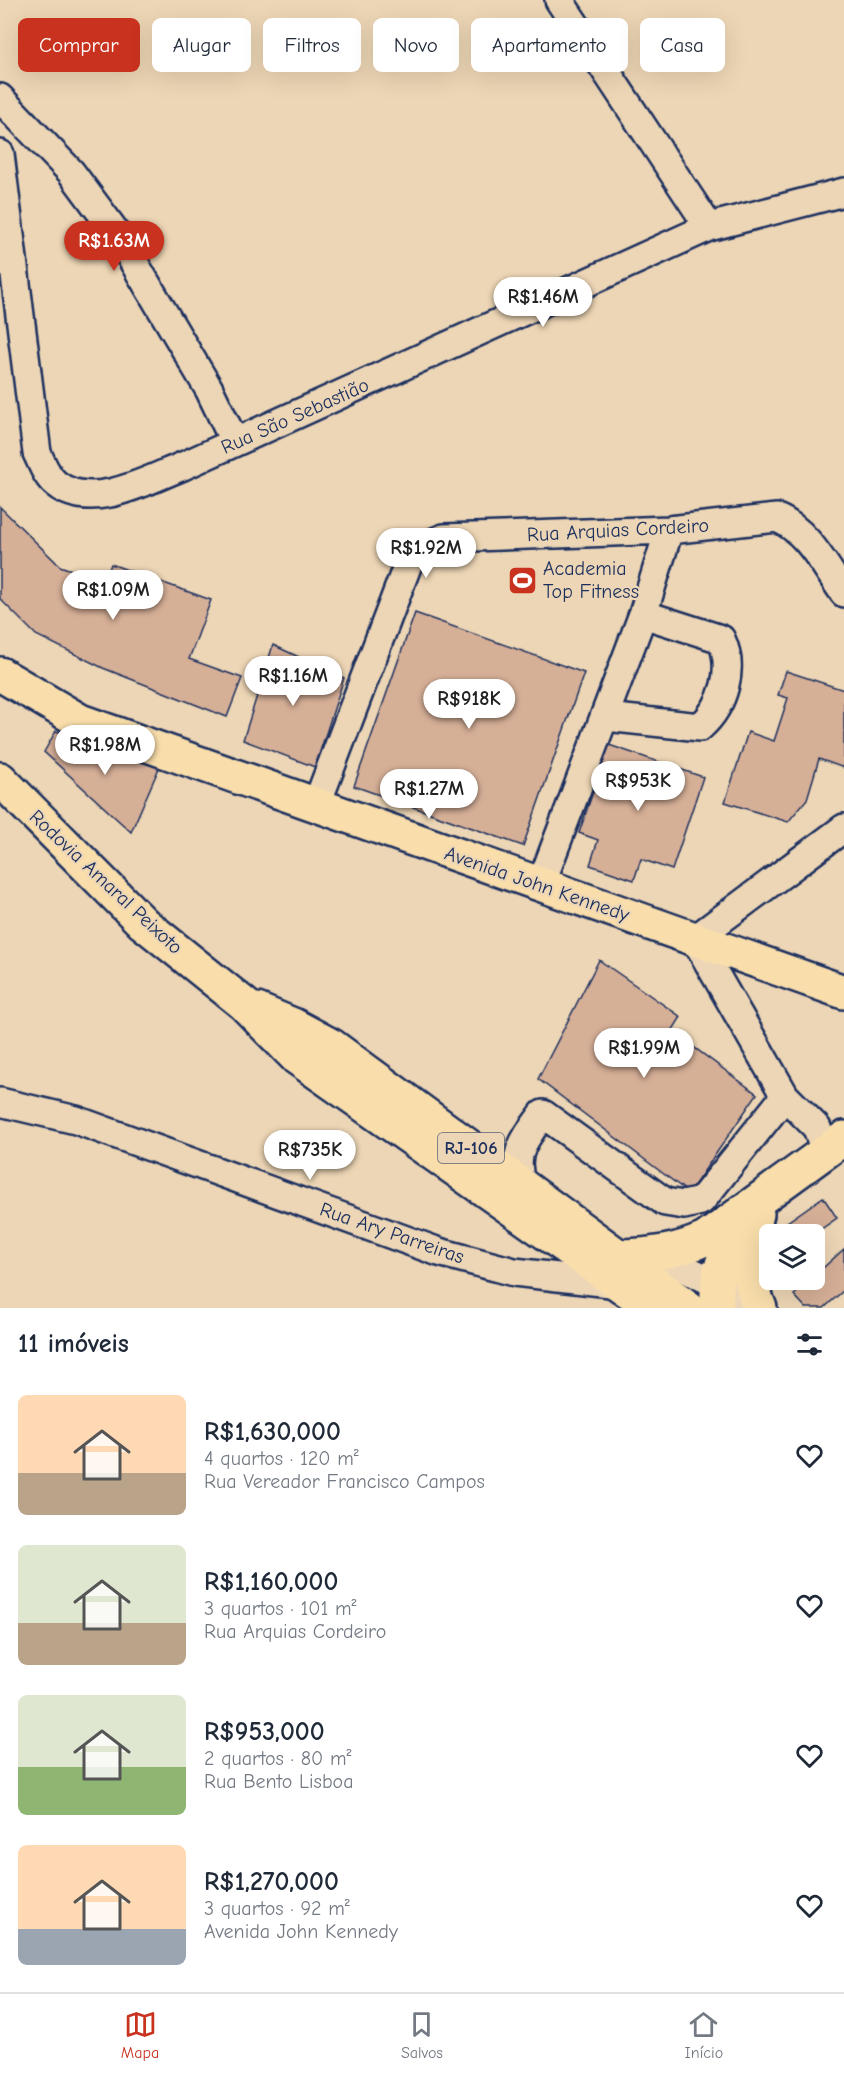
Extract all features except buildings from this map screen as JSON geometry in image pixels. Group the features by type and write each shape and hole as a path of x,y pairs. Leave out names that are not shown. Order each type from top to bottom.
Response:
{"main road":[{"name":"Avenida John Kennedy","path":"0,674 80,721 844,992"},
{"name":"Rodovia Amaral Peixoto","path":"0,779 143,923 244,1004 297,1058 629,1290 689,1308"},
{"name":"Rodovia Amaral Peixoto","path":"244,1004 293,1025 332,1046 522,1184 629,1290"},
{"path":"629,1290 657,1255 683,1249 705,1239 766,1200 832,1147"},
{"path":"717,1296 727,1249 766,1200"},
{"path":"760,1308 752,1289 749,1241 766,1200"}],"street":[{"path":"559,0 709,227"},
{"path":"0,99 71,172 117,234 209,389 234,441"},
{"name":"Rua São Sebastião","path":"0,154 37,453 44,470 56,484 74,493 97,495 122,489 183,466 709,227 844,192"},
{"name":"Rua Arquias Cordeiro","path":"316,806 408,564 415,553 444,538 669,530 777,518 790,524 804,537 844,593"},
{"path":"541,884 606,717 643,614 669,530"},
{"path":"606,717 700,727 713,716 729,669 728,653 721,639 643,614"},
{"path":"832,1147 822,1143 817,1128 786,1096 695,939 844,828"},
{"path":"522,1184 518,1173 517,1155 543,1114 665,1202 684,1205 701,1201 786,1096"},
{"name":"Rua Ary Parreiras","path":"0,1102 76,1120 439,1252 514,1272 629,1290"},
{"path":"657,1255 717,1296 753,1308"}],"place":[{"name":"Academia Top Fitness","path":"522,580"}]}
